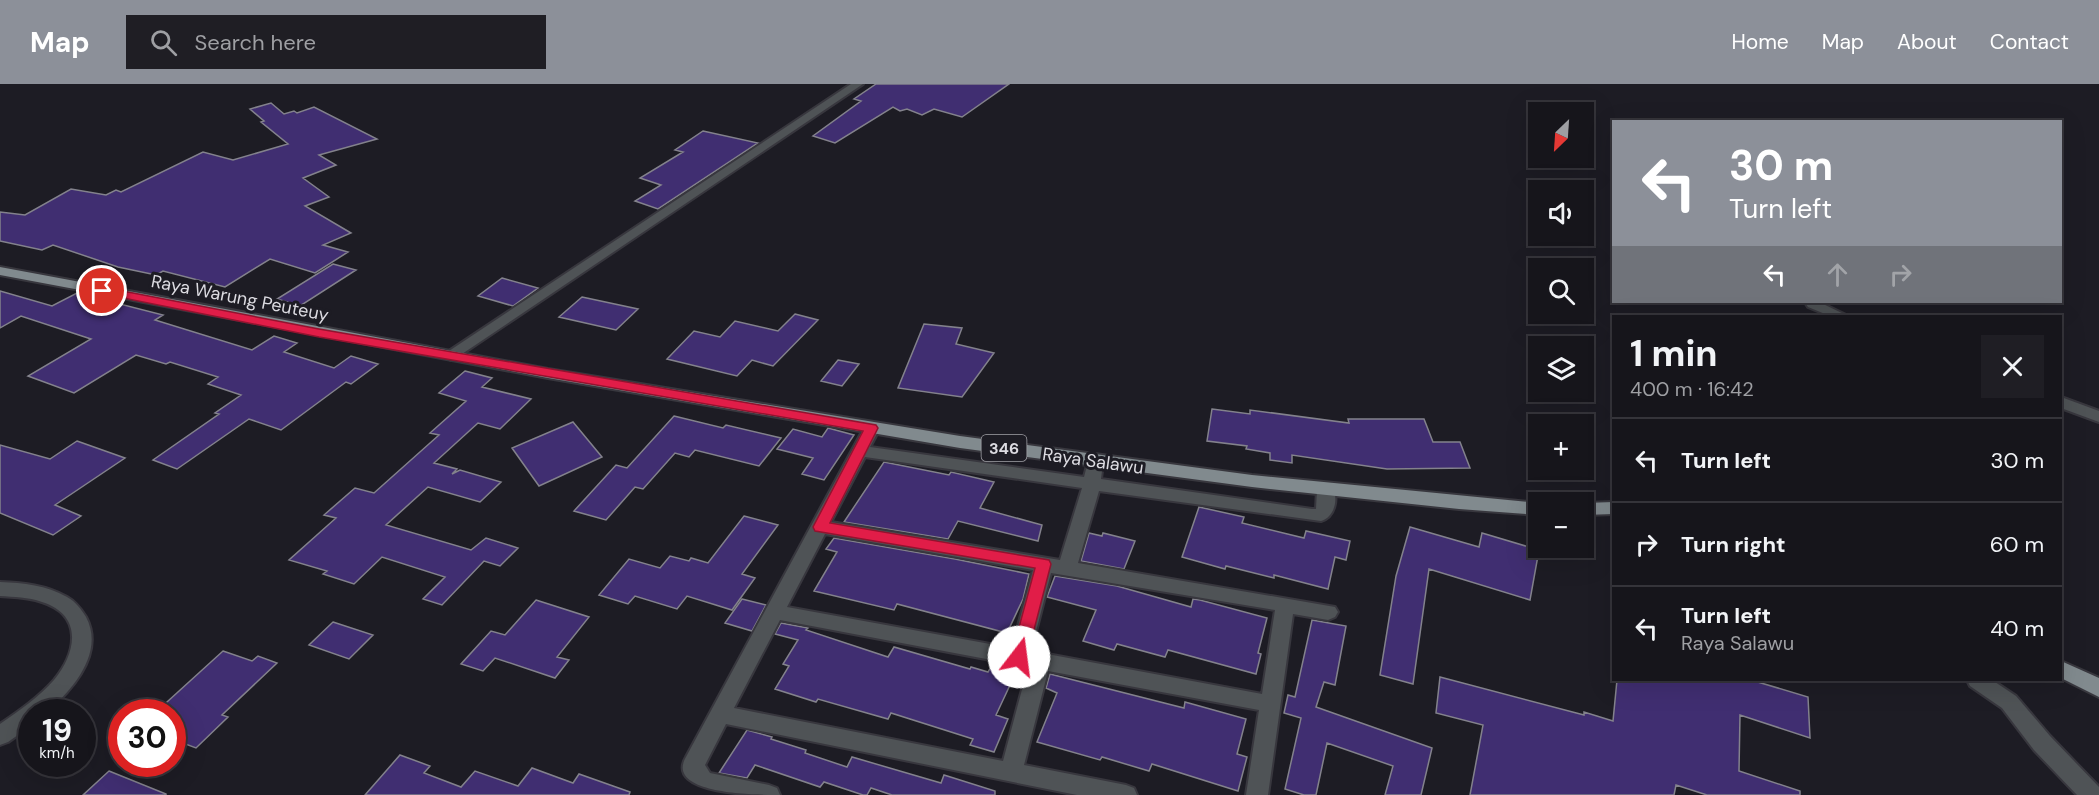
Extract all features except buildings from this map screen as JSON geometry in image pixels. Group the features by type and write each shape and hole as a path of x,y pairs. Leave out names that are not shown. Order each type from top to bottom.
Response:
{"main road":[{"name":"Raya Warung Peuteuy","path":"0,271 308,331 473,359"},
{"name":"Raya Salawu","path":"473,359 872,428 1095,462 1326,490 1528,508"},
{"path":"1594,509 1612,508"},
{"path":"2062,670 2099,688"}],"street":[{"path":"451,355 858,84"},
{"path":"1813,304 1839,315"},
{"path":"2062,402 2099,417"},
{"path":"769,795 704,782 694,773 694,764 872,428"},
{"path":"861,451 1312,515 1321,515 1325,511 1326,490"},
{"path":"1066,568 1092,484 1095,462"},
{"path":"820,527 1328,612"},
{"path":"1019,657 1044,564"},
{"path":"0,589 28,591 54,598 67,606 76,615 83,632 84,645 61,686 0,736"},
{"path":"1257,795 1285,605"},
{"path":"776,612 1270,704"},
{"path":"1011,772 1040,661"},
{"path":"1978,681 2009,702 2042,743 2092,795"},
{"path":"721,714 1126,795"}],"route":[{"path":"102,291 319,333 872,428 820,527 1044,564 1019,657"}]}
